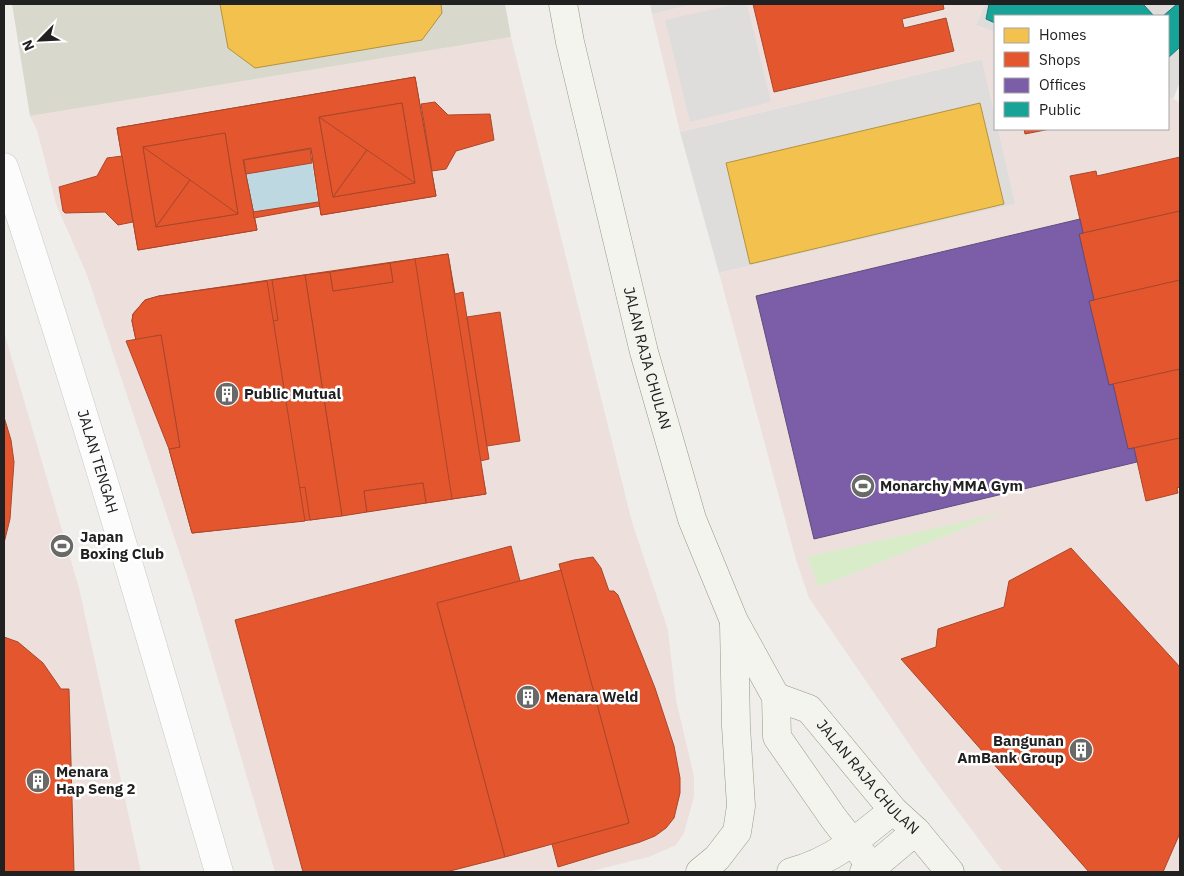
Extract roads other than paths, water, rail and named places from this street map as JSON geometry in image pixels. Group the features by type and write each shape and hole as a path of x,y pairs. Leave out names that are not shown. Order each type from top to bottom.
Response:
{"main road":[{"name":"JALAN RAJA CHULAN","path":"563,4 570,42 644,352 692,519 734,621 776,697 777,737 871,871"},
{"path":"700,872 717,858 737,832 741,806 736,726 734,621"},
{"name":"JALAN RAJA CHULAN","path":"776,697 809,709 893,810 916,832 950,872"},
{"path":"791,872 807,868 852,844 893,810"},
{"path":"871,871 916,832"}],"street":[{"name":"JALAN TENGAH","path":"4,167 73,381 219,872"}],"water":[{"path":"312,163 318,202 253,212 246,174"}],"place":[{"name":"Public Mutual","path":"227,394"},
{"name":"Monarchy MMA Gym","path":"863,486"},
{"name":"Japan Boxing Club","path":"62,546"},
{"name":"Menara Weld","path":"528,697"},
{"name":"Bangunan AmBank Group","path":"1081,750"},
{"name":"Menara Hap Seng 2","path":"38,781"}]}
